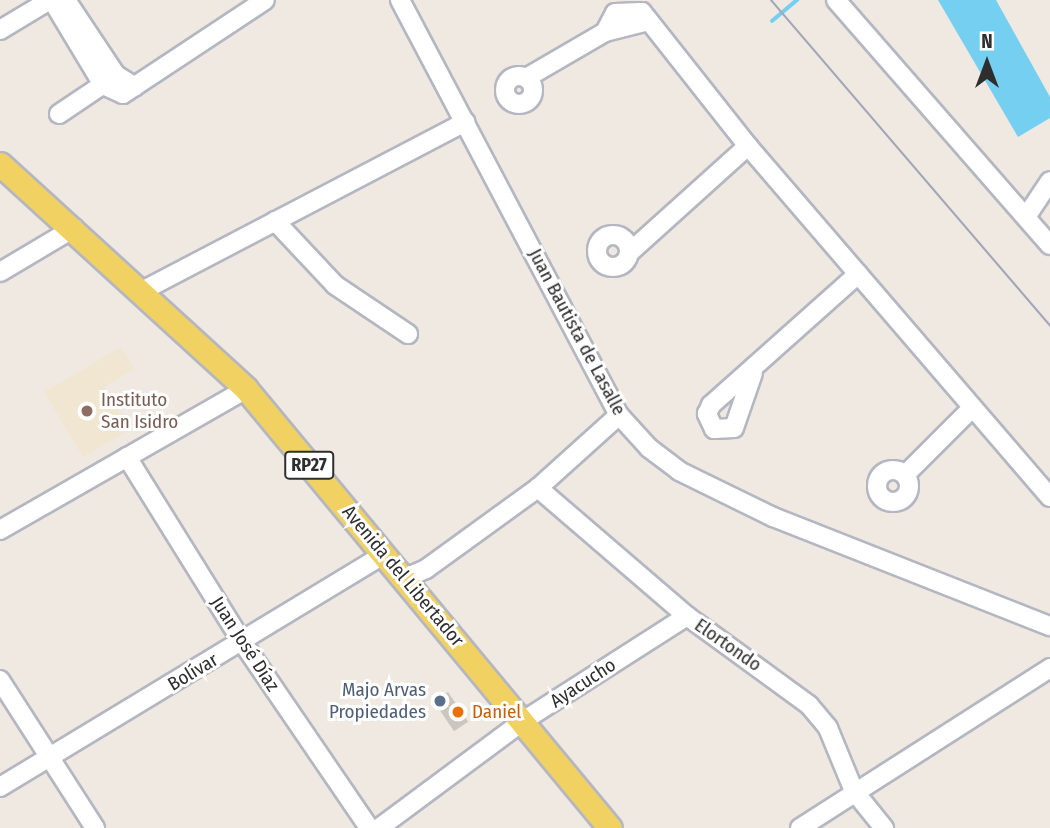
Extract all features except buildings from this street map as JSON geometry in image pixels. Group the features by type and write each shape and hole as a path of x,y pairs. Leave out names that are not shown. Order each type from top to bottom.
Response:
{"main road":[{"name":"Avenida del Libertador","path":"0,164 74,228 246,389 610,828"}],"street":[{"path":"0,30 51,0 90,50 109,80 123,94 265,0"},
{"path":"66,0 90,50"},
{"name":"Juan Bautista de Lasalle","path":"400,0 619,415 649,448 691,477 772,517 1050,626"},
{"path":"836,0 1050,245"},
{"path":"526,78 605,32 615,13 626,8 636,8 748,146 1050,497"},
{"path":"59,114 109,80"},
{"path":"142,291 465,122"},
{"path":"629,253 748,146"},
{"path":"1026,217 1050,181"},
{"path":"275,221 335,285 408,334"},
{"path":"0,272 74,228"},
{"path":"753,373 858,274"},
{"path":"0,530 246,389"},
{"path":"905,475 972,408"},
{"path":"405,578 426,569 538,488 619,415"},
{"name":"Juan José Díaz","path":"127,457 243,643 369,828"},
{"name":"Elortondo","path":"538,488 687,616 809,705 828,728 855,791 884,828"},
{"name":"Bolívar","path":"0,787 243,643 385,554"},
{"name":"Juan Bautista de Lasalle","path":"1018,612 1050,615"},
{"name":"Ayacucho","path":"379,828 523,721 687,616"},
{"path":"800,828 1050,668"},
{"path":"0,680 95,828"}],"shaded area":[{"name":"Instituto San Isidro","path":"121,347 134,369 104,387 130,430 83,457 44,392"}],"water":[{"path":"938,0 996,0 1050,97 1050,118 1018,137"}],"waterway":[{"path":"772,21 797,0"}],"tram line":[{"path":"771,0 1050,326"}],"place":[{"name":"Instituto San Isidro","path":"87,411"},
{"name":"Majo Arvas Propiedades","path":"440,701"},
{"name":"Daniel","path":"458,712"}]}
